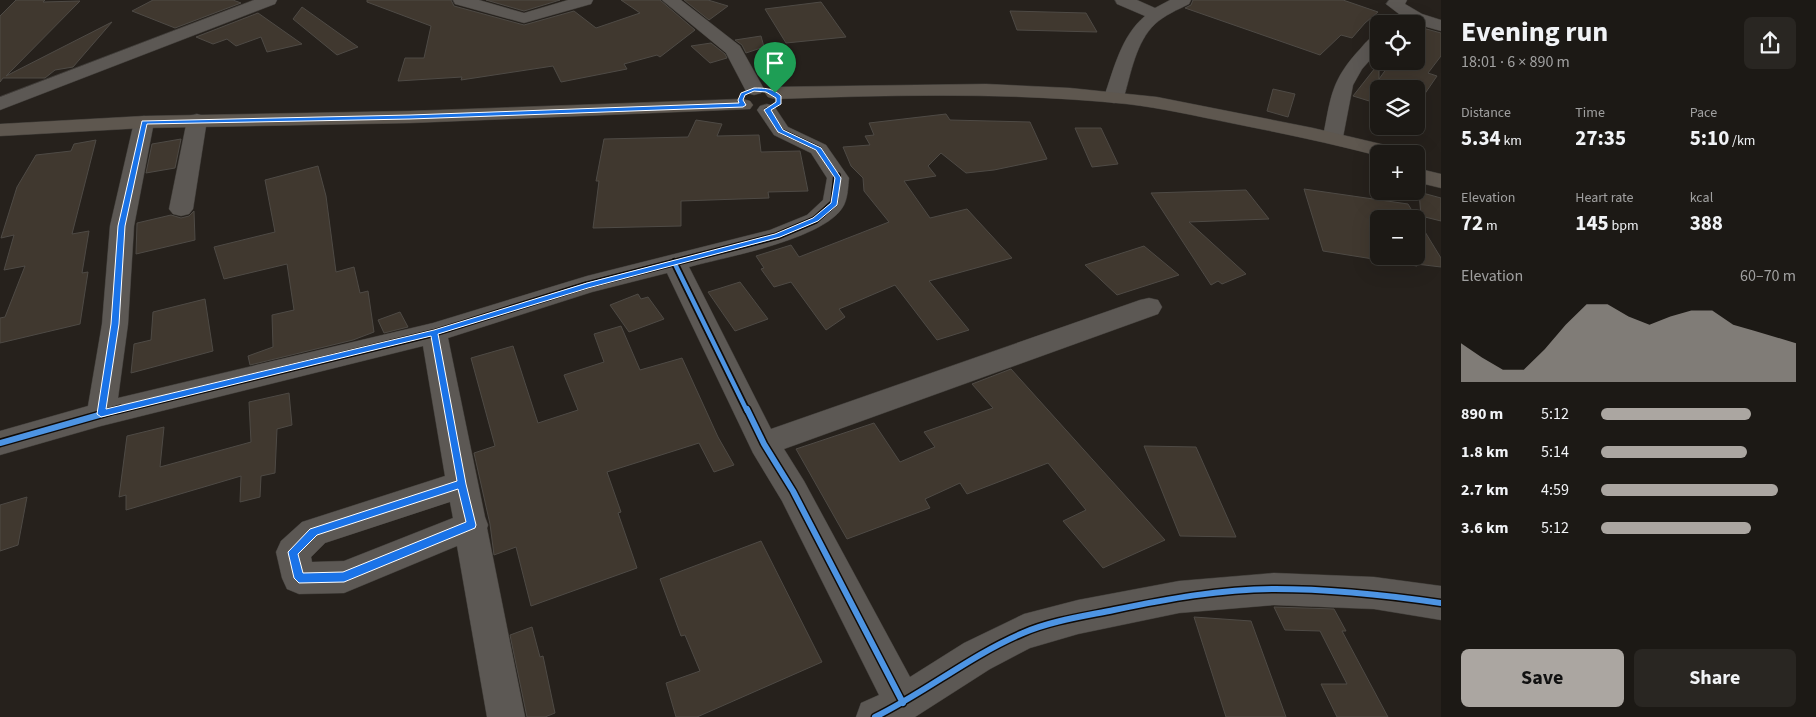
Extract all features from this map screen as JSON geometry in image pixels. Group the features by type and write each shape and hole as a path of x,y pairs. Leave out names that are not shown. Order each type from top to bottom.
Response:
{"main road":[{"path":"747,96 758,110 772,103 870,89 962,89 1114,97 1207,112 1333,137 1370,147"},
{"path":"0,116 204,105 747,96"},
{"path":"0,130 197,120 410,117 747,96"},
{"path":"772,103 988,103 1089,109 1247,132 1370,163"},
{"path":"1425,162 1441,166"},
{"path":"1425,177 1441,181"}],"street":[{"path":"0,104 266,0"},
{"path":"461,0 524,18 586,0"},
{"path":"1123,0 1157,15"},
{"path":"1114,97 1136,38 1144,26 1157,15 1183,0"},
{"path":"1399,0 1394,4 1404,15"},
{"path":"682,3 734,50 747,96"},
{"path":"1425,24 1441,26"},
{"path":"1333,137 1343,85 1354,66 1370,49"},
{"path":"0,442 101,414 434,333 587,285 778,236 815,220 834,204 838,178 819,149 780,131 772,103"},
{"path":"181,209 197,120"},
{"path":"101,414 115,324 122,226 144,122"},
{"path":"674,262 764,444 793,491 889,710 977,656 1024,632 1078,617 1179,597 1274,589 1374,593 1441,604"},
{"path":"764,444 1149,306"},
{"path":"434,333 462,484 472,525 506,717"},
{"path":"462,484 314,532 293,552 299,578 344,577 472,525"}],"building":[{"path":"16,0 45,0 43,2 80,1 6,76 112,22 73,67 55,70 45,78 3,78 0,82 0,16"},
{"path":"153,0 233,0 241,3 175,28 132,11"},
{"path":"367,0 451,0 454,6 524,25 574,11 596,28 640,13 621,0 660,0 695,30 660,57 657,55 624,64 627,69 561,82 553,66 461,80 462,77 398,81 405,58 424,58 431,26 367,2"},
{"path":"486,0 560,0 524,11"},
{"path":"684,0 708,0 728,6 709,20"},
{"path":"1193,0 1343,0 1378,12 1374,15 1370,15 1370,19 1352,38 1341,35 1320,55 1185,8 1191,5"},
{"path":"821,2 846,37 786,43 765,9"},
{"path":"302,7 358,47 337,55 293,19"},
{"path":"1010,11 1086,13 1097,32 1017,30"},
{"path":"258,13 302,44 267,52 261,37 236,46 227,39 213,44 196,37"},
{"path":"1425,29 1441,33 1441,56 1428,73 1437,76 1425,94 1425,80 1370,80 1370,101 1353,96 1373,70 1379,70 1379,79 1386,70 1425,70"},
{"path":"761,36 764,47 746,53 742,45 735,40"},
{"path":"711,43 725,54 727,58 710,63 691,46"},
{"path":"1273,89 1295,94 1288,117 1267,111"},
{"path":"946,114 950,120 1030,122 1047,159 994,170 966,173 941,153 928,166 936,176 904,181 930,218 967,209 1012,258 929,281 969,330 937,340 895,285 839,309 845,317 826,330 791,282 774,287 761,269 764,268 756,256 791,245 799,257 889,222 864,191 863,178 851,166 843,147 870,145 865,136 874,135 869,123"},
{"path":"696,120 722,124 717,136 759,135 761,152 800,151 808,191 768,192 769,198 681,201 681,226 593,228 599,181 596,181 604,139 688,137"},
{"path":"1075,128 1101,128 1118,164 1092,167"},
{"path":"181,139 175,168 146,173 152,144"},
{"path":"96,140 72,234 89,231 82,273 88,272 80,324 0,343 0,318 5,317 25,266 4,270 14,235 1,238 17,187 36,155 71,151 74,144"},
{"path":"318,166 326,196 336,272 354,267 360,293 368,291 374,332 353,340 250,365 248,356 273,347 272,315 294,310 287,264 224,279 214,247 275,232 265,180"},
{"path":"1304,189 1408,204 1412,210 1370,210 1370,258 1323,251"},
{"path":"1246,190 1269,219 1189,222 1246,274 1222,284 1218,281 1211,285 1151,193"},
{"path":"1425,194 1441,198 1441,221 1425,217 1425,210 1420,210 1420,200 1425,200"},
{"path":"194,211 195,240 136,254 137,223 171,215 181,218 189,216"},
{"path":"1425,232 1441,258 1441,267 1424,265"},
{"path":"1144,246 1179,275 1117,295 1085,265"},
{"path":"740,282 768,319 735,331 708,292"},
{"path":"638,294 641,299 648,297 664,319 629,332 610,305"},
{"path":"205,299 213,351 131,373 134,344 151,340 153,312"},
{"path":"400,312 408,327 384,333 378,320"},
{"path":"621,326 640,370 682,358 718,437 734,465 714,472 699,443 607,472 621,512 618,513 637,568 531,606 516,547 494,555 490,524 474,453 495,446 471,358 513,346 538,423 578,410 564,375 604,362 594,334"},
{"path":"1011,369 1165,540 1103,568 1063,521 1086,510 1048,463 967,494 960,483 925,499 930,508 847,539 796,449 874,423 900,462 935,447 924,432 993,408 972,384"},
{"path":"289,393 292,425 277,429 275,473 261,476 260,497 240,502 241,476 126,510 126,495 119,497 127,436 164,427 160,467 251,442 249,402"},
{"path":"1144,446 1196,447 1236,537 1180,536"},
{"path":"27,497 18,545 0,551 0,505"},
{"path":"761,541 822,662 697,717 676,717 666,683 700,671 685,635 681,636 660,579"},
{"path":"1274,607 1334,609 1346,631 1342,631 1388,717 1337,717 1321,684 1347,684 1320,631 1285,630"},
{"path":"1194,617 1251,621 1286,717 1226,717"},
{"path":"532,627 540,657 543,656 555,713 545,717 527,717 510,635"}],"cycle path":[{"path":"0,443 101,414 434,333 587,285 777,236 815,220 834,203 838,178 819,149 781,131 767,110"},
{"path":"674,262 764,444 793,491 903,703"},
{"path":"875,717 903,703 977,656 1024,632 1078,617 1179,597 1274,589 1374,593 1441,603"}],"route":[{"path":"775,93 754,89 743,94 740,100 743,105 410,117 144,122 122,226 115,324 101,414 434,333 462,484 472,525 344,577 299,578 293,552 314,532 383,508 462,484 453,433 434,333 587,285 778,236 815,220 834,204 838,178 819,149 780,131 767,110 775,107 779,102 779,97 775,93"}]}
